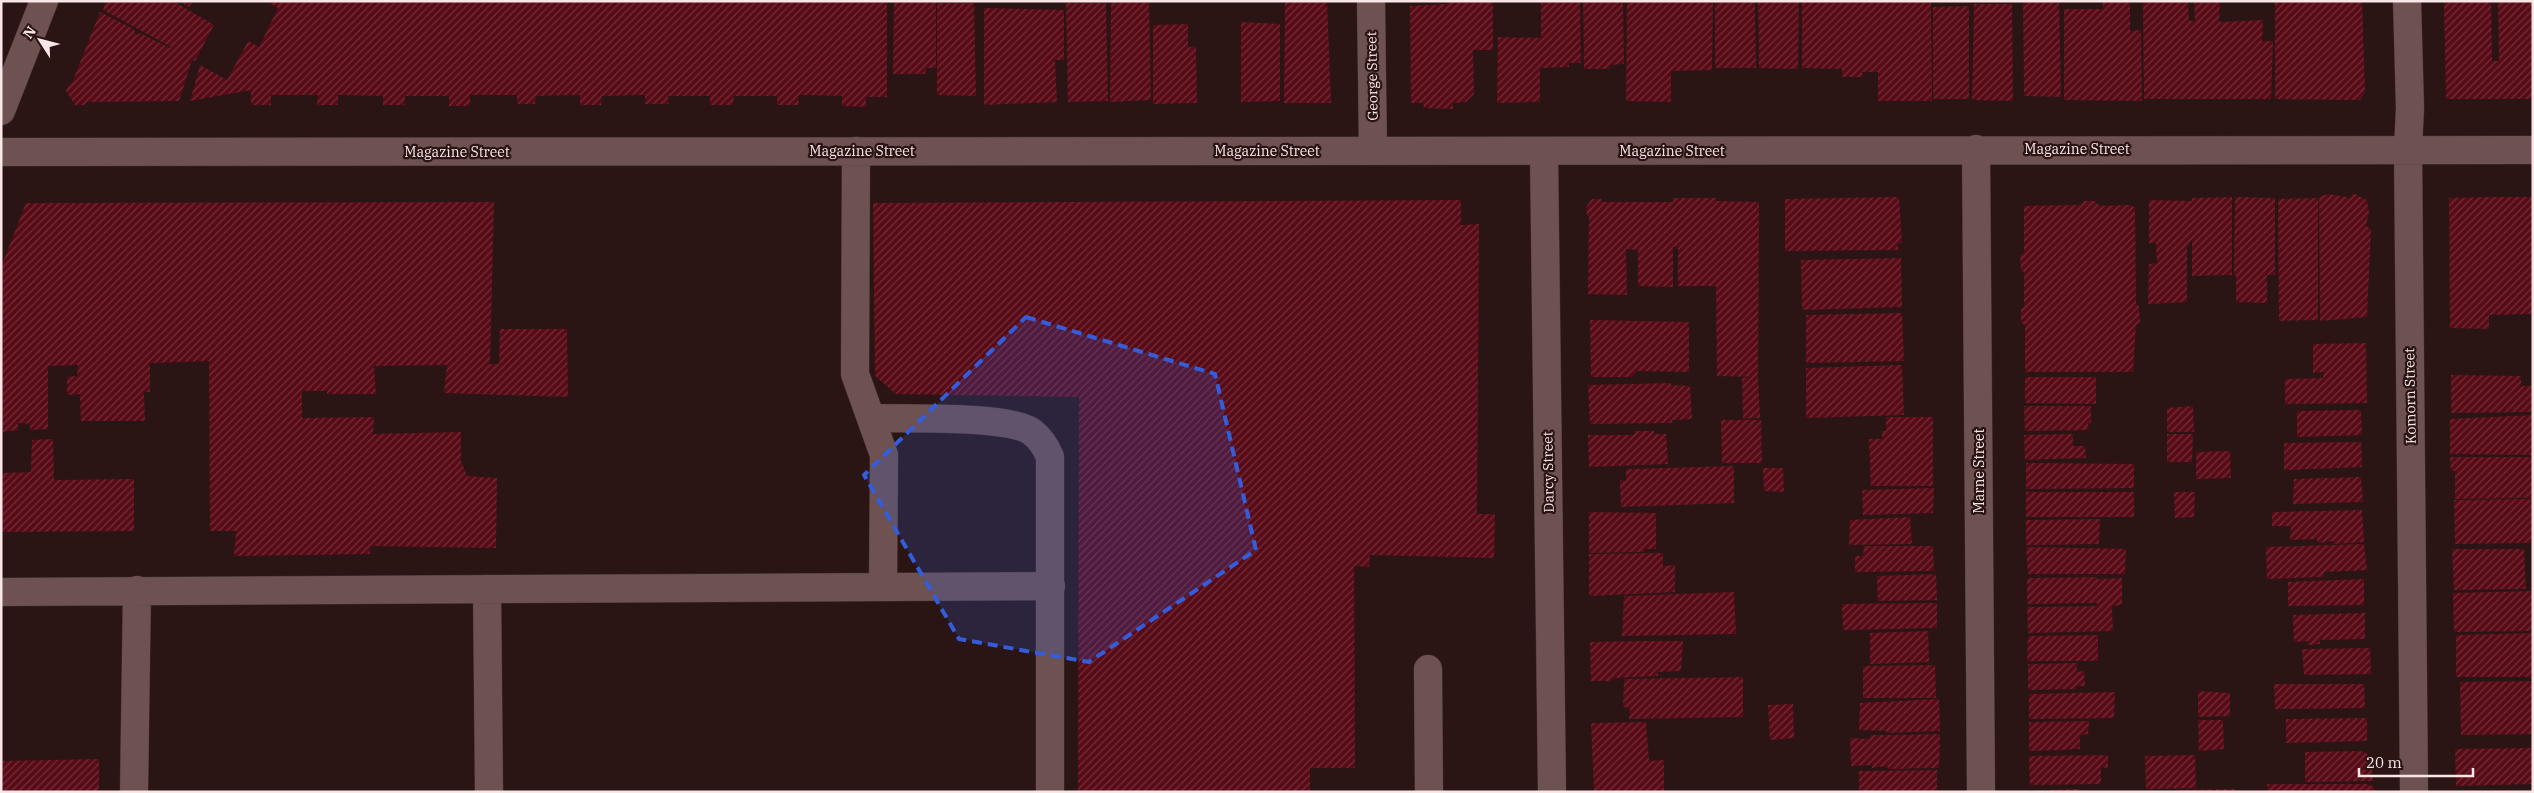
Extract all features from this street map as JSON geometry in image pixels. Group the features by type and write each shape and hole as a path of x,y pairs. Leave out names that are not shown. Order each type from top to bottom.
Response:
{"street":[{"path":"1,111 44,1"},
{"name":"George Street","path":"1371,1 1373,150"},
{"name":"Komorn Street","path":"2407,1 2410,108 2408,149 2414,792"},
{"name":"Marne Street","path":"1976,149 1981,792"},
{"name":"Magazine Street","path":"1,152 2533,150"},
{"path":"856,151 855,374 884,455 882,586"},
{"name":"Darcy Street","path":"1544,152 1552,792"},
{"path":"871,418 1006,422 1032,432 1044,444 1050,457 1050,792"},
{"path":"1,592 1051,586"},
{"path":"487,589 489,792"},
{"path":"134,792 137,590"},
{"path":"1428,669 1428,792"}],"highlighted area":[{"path":"1026,317 1215,374 1256,550 1089,662 959,639 864,475"}],"building":[{"path":"106,1 173,1 214,25 195,61 192,60 179,101 87,102 85,105 75,105 66,91 69,83 72,83 100,12 134,29 136,35 140,33 171,47 103,10"},
{"path":"179,1 193,1 189,7"},
{"path":"266,1 887,1 887,97 866,97 866,107 842,106 842,96 798,95 799,105 777,105 777,96 734,96 733,105 710,105 710,96 668,96 669,104 645,104 645,95 602,96 601,105 580,105 580,95 536,96 535,104 517,104 517,95 470,95 470,106 449,106 449,96 405,96 405,105 383,105 383,96 338,95 338,105 317,105 318,95 271,95 271,105 251,105 251,90 190,101 200,65 227,80 248,41 259,47 278,8"},
{"path":"894,1 936,1 936,68 927,68 925,74 893,74"},
{"path":"1111,1 1149,1 1151,100 1110,102"},
{"path":"1285,1 1327,1 1331,103 1284,103"},
{"path":"1448,1 1493,1 1493,50 1473,50 1474,94 1466,102 1453,103 1453,109 1424,108 1423,103 1411,103 1410,6 1448,4"},
{"path":"1541,1 1580,1 1581,63 1569,63 1569,67 1540,68 1540,102 1497,103 1498,37 1541,38"},
{"path":"1583,1 1623,1 1624,64 1609,65 1610,69 1584,69"},
{"path":"1627,1 1713,1 1712,70 1671,71 1671,102 1626,101"},
{"path":"1715,1 1755,1 1756,68 1715,68"},
{"path":"1758,1 1799,1 1798,69 1759,68"},
{"path":"1802,1 1931,1 1932,101 1878,101 1878,72 1862,72 1863,77 1842,77 1842,69 1802,68"},
{"path":"2023,1 2059,1 2061,97 2024,96"},
{"path":"2102,1 2130,1 2130,31 2141,30 2142,101 2064,100 2064,9 2103,9"},
{"path":"2143,1 2188,1 2189,21 2195,21 2194,1 2220,1 2219,22 2263,20 2262,41 2273,41 2271,99 2144,99"},
{"path":"2275,1 2362,1 2365,92 2360,100 2275,99"},
{"path":"2444,1 2491,1 2492,61 2499,61 2498,1 2533,1 2533,99 2446,99"},
{"path":"937,3 974,3 976,96 937,95"},
{"path":"1066,3 1106,3 1108,101 1068,102"},
{"path":"1974,4 2012,4 2013,101 1972,100"},
{"path":"1969,6 1969,99 1933,99 1933,7"},
{"path":"984,8 1064,10 1064,60 1055,60 1057,102 984,105"},
{"path":"1241,22 1280,24 1280,101 1241,102"},
{"path":"1188,24 1188,47 1196,47 1197,103 1153,104 1153,25"},
{"path":"2328,194 2351,198 2352,194 2355,194 2367,200 2369,212 2366,226 2371,229 2367,317 2320,321 2319,197"},
{"path":"1899,197 1902,243 1897,244 1899,250 1785,251 1785,199"},
{"path":"2232,197 2232,275 2192,276 2192,240 2187,246 2187,302 2148,304 2149,264 2157,263 2156,243 2149,243 2149,200 2192,201 2192,198"},
{"path":"2235,197 2275,198 2275,275 2267,275 2267,303 2236,302 2236,275 2234,275"},
{"path":"2533,197 2533,314 2489,315 2489,329 2450,328 2449,198"},
{"path":"1673,198 1716,198 1716,201 1759,202 1758,377 1760,418 1743,419 1742,378 1753,377 1717,376 1716,286 1678,286 1678,247 1673,247 1673,287 1638,286 1638,250 1626,249 1627,295 1588,294 1589,216 1587,216 1586,207 1592,199 1601,199 1603,202 1673,202"},
{"path":"2318,198 2318,320 2279,321 2278,199"},
{"path":"1461,200 1461,225 1479,224 1477,514 1495,514 1494,558 1370,555 1369,567 1354,566 1355,768 1310,768 1310,792 1078,792 1079,397 896,394 875,376 873,203"},
{"path":"2084,201 2095,201 2100,206 2131,205 2135,208 2136,304 2139,306 2140,322 2136,325 2133,372 2025,372 2025,325 2021,323 2021,309 2024,307 2024,272 2021,270 2020,255 2024,253 2024,206 2081,205"},
{"path":"494,202 490,364 499,364 500,329 567,329 568,397 444,393 447,365 374,366 376,394 327,394 327,391 302,391 302,418 374,417 373,434 461,432 461,461 467,476 497,478 496,548 370,546 370,554 234,556 236,531 210,531 209,361 150,363 150,392 144,392 145,421 81,421 80,394 67,395 67,377 77,376 78,365 48,366 48,429 30,430 30,424 18,423 18,430 1,432 1,267 26,203"},
{"path":"1901,258 1902,307 1802,310 1801,260"},
{"path":"1902,313 1904,361 1806,363 1806,315"},
{"path":"1590,320 1689,322 1689,372 1637,371 1631,377 1591,377"},
{"path":"2366,343 2367,403 2285,404 2285,379 2323,378 2324,372 2313,373 2313,344"},
{"path":"1902,365 1904,415 1806,418 1806,368"},
{"path":"2451,375 2521,376 2521,386 2533,386 2533,412 2451,413"},
{"path":"2025,377 2096,377 2096,404 2025,403"},
{"path":"1671,383 1671,385 1690,386 1692,419 1672,420 1673,423 1590,424 1588,385"},
{"path":"2024,406 2091,406 2091,423 2088,422 2089,430 2025,431"},
{"path":"2193,406 2194,432 2167,432 2167,408"},
{"path":"2361,410 2362,435 2297,437 2297,411"},
{"path":"2533,415 2533,455 2450,454 2450,419"},
{"path":"1886,417 1933,417 1933,486 1871,486 1869,439 1882,439 1882,431 1886,431"},
{"path":"1721,420 1761,420 1762,463 1722,463"},
{"path":"1634,431 1654,431 1654,434 1666,434 1668,464 1589,467 1588,435 1634,435"},
{"path":"2073,434 2073,446 2085,446 2086,458 2025,460 2024,435"},
{"path":"2167,434 2193,434 2192,462 2167,462"},
{"path":"53,439 54,480 134,479 134,531 1,532 1,473 31,472 32,440"},
{"path":"2361,442 2362,467 2284,470 2284,443"},
{"path":"2230,451 2231,478 2196,479 2196,452"},
{"path":"2450,457 2533,457 2533,498 2455,499 2455,471 2451,471"},
{"path":"2026,463 2134,464 2134,488 2026,489"},
{"path":"1734,466 1734,503 1621,507 1620,480 1626,481 1626,469"},
{"path":"1763,468 1783,468 1784,492 1764,491"},
{"path":"2361,477 2363,502 2293,504 2294,479"},
{"path":"1934,488 1933,513 1863,515 1862,490"},
{"path":"2026,492 2134,492 2134,517 2026,517"},
{"path":"2174,492 2195,492 2194,517 2175,518"},
{"path":"2531,499 2530,501 2533,501 2533,540 2530,540 2531,543 2455,544 2454,500"},
{"path":"2362,510 2364,542 2334,544 2334,541 2318,543 2317,539 2290,540 2291,526 2272,526 2272,512"},
{"path":"1589,512 1656,513 1656,549 1645,549 1644,552 1589,553"},
{"path":"1910,517 1912,544 1849,545 1850,520"},
{"path":"2100,519 2099,544 2026,545 2026,520"},
{"path":"2364,544 2367,570 2324,572 2324,577 2267,579 2266,547"},
{"path":"1864,546 1933,546 1934,571 1855,572 1855,556 1863,556"},
{"path":"2026,547 2126,549 2125,574 2028,574"},
{"path":"2452,549 2524,549 2526,589 2454,590"},
{"path":"1663,553 1663,566 1675,565 1675,592 1589,596 1589,554"},
{"path":"1936,574 1937,600 1878,601 1877,576"},
{"path":"2097,577 2097,579 2122,578 2122,605 2112,606 2113,631 2028,633 2027,607 2097,606 2097,603 2027,604 2027,578"},
{"path":"2364,579 2364,605 2288,606 2288,582"},
{"path":"2533,591 2533,631 2454,632 2453,593"},
{"path":"1734,592 1736,634 1622,636 1624,596"},
{"path":"1937,603 1937,628 1843,630 1842,604"},
{"path":"2365,613 2365,639 2320,640 2320,644 2308,645 2308,641 2294,642 2293,615"},
{"path":"1928,631 1929,662 1870,664 1870,633"},
{"path":"2533,633 2533,677 2456,677 2456,635"},
{"path":"2098,635 2098,661 2027,661 2028,636"},
{"path":"1683,641 1681,671 1658,672 1658,676 1591,681 1590,642"},
{"path":"2370,648 2371,674 2304,675 2302,649"},
{"path":"2077,663 2077,672 2084,671 2085,686 2076,686 2077,689 2028,690 2028,664"},
{"path":"1935,665 1936,698 1863,698 1863,666"},
{"path":"1743,677 1743,717 1629,719 1630,708 1623,707 1624,679"},
{"path":"2533,681 2533,734 2461,735 2460,682"},
{"path":"2274,684 2364,684 2365,708 2275,709"},
{"path":"2198,691 2230,693 2230,716 2198,717"},
{"path":"2115,692 2114,718 2029,719 2029,694"},
{"path":"1939,699 1940,731 1887,733 1886,731 1859,730 1860,703"},
{"path":"1793,704 1794,738 1770,740 1768,705"},
{"path":"2367,718 2367,741 2286,743 2286,719"},
{"path":"2198,720 2223,720 2224,749 2199,751"},
{"path":"2089,721 2088,734 2080,735 2080,749 2029,751 2029,722"},
{"path":"1646,722 1649,761 1664,760 1664,792 1594,792 1591,723"},
{"path":"1940,734 1939,768 1888,769 1887,766 1872,768 1872,765 1851,766 1850,738 1870,739 1870,735"},
{"path":"2533,748 2533,784 2456,786 2455,749"},
{"path":"2305,752 2365,752 2371,758 2373,781 2305,782"},
{"path":"2108,755 2108,768 2101,767 2101,784 2030,785 2029,756"},
{"path":"2195,755 2196,788 2146,789 2145,756"},
{"path":"99,759 99,792 1,792 1,761"},
{"path":"1937,770 1937,792 1859,792 1859,771"},
{"path":"2267,784 2367,784 2374,787 2374,792 2268,792"},
{"path":"2080,789 2080,792 2050,792 2050,790"},
{"path":"2235,789 2236,792 2179,792 2179,790"}]}
